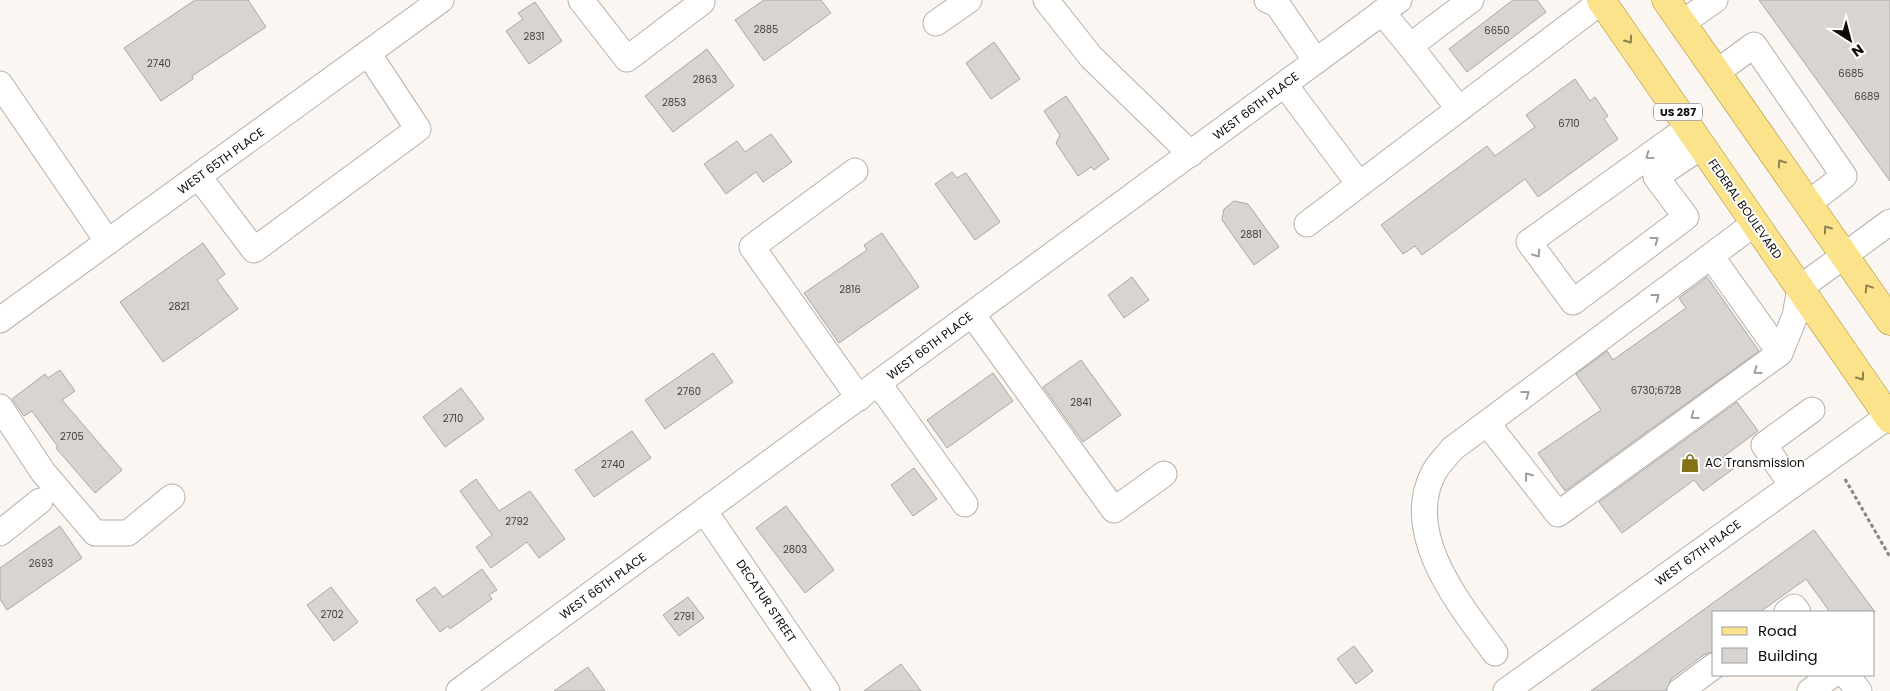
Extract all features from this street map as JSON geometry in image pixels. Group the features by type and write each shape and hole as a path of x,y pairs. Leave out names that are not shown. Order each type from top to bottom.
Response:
{"main road":[{"path":"1666,0 1846,255 1890,321"},
{"name":"FEDERAL BOULEVARD","path":"1601,1 1889,416"}],"street":[{"name":"WEST 65TH PLACE","path":"0,320 441,0"},
{"path":"581,0 627,59 702,2 700,0"},
{"path":"936,23 969,0"},
{"path":"1046,0 1091,57 1191,154"},
{"path":"1267,0 1277,4 1316,61"},
{"path":"1410,46 1471,0"},
{"path":"1682,23 1715,0"},
{"path":"1307,224 1601,1"},
{"path":"1391,6 1410,46 1459,109"},
{"name":"WEST 66TH PLACE","path":"459,691 1391,6"},
{"path":"1716,72 1754,45 1844,176 1809,203"},
{"path":"199,177 254,250 418,129 368,53"},
{"path":"0,84 108,242"},
{"path":"1284,85 1359,184"},
{"path":"1695,137 1656,177 1686,217 1573,302 1529,242 1695,137"},
{"path":"855,171 752,247 869,391 965,504"},
{"path":"1487,423 1558,514 1780,353 1795,316 1800,288 1890,222"},
{"path":"1496,653 1457,601 1438,568 1428,532 1425,504 1433,473 1452,450 1755,223"},
{"path":"1705,261 1780,353"},
{"path":"972,314 1114,510 1164,474"},
{"path":"0,406 43,472 95,533 128,533 172,497"},
{"path":"1792,485 1764,445 1812,410"},
{"name":"WEST 67TH PLACE","path":"1506,691 1889,416"},
{"path":"0,533 40,501"},
{"name":"DECATUR STREET","path":"704,512 827,691"},
{"path":"1680,691 1712,667"},
{"path":"1810,691 1831,676"},
{"path":"1847,676 1859,691"}],"path":[{"path":"1832,457 1890,557"}],"building":[{"path":"195,0 248,0 266,27 192,76 193,79 161,101 124,48"},
{"path":"764,0 821,0 831,13 764,61 735,20"},
{"path":"1513,0 1537,0 1546,12 1467,72 1449,49"},
{"path":"1759,0 1890,0 1890,181"},
{"path":"535,2 562,41 529,64 506,31 523,19 518,13"},
{"path":"994,42 1020,79 991,99 966,63"},
{"path":"707,49 734,86 673,132 645,96"},
{"path":"1575,79 1590,101 1595,97 1608,116 1604,119 1618,139 1538,197 1525,179 1422,255 1415,246 1403,254 1381,225 1487,146 1495,156 1535,127 1526,115"},
{"path":"1066,96 1109,159 1094,170 1091,167 1078,176 1056,143 1060,135 1044,111"},
{"path":"771,134 792,162 763,182 756,172 726,194 704,164 737,141 745,152"},
{"path":"952,172 957,178 966,173 1000,222 975,240 935,184"},
{"path":"1234,201 1248,204 1279,247 1254,265 1222,220 1224,209"},
{"path":"882,233 919,287 839,343 804,293 867,250 864,245"},
{"path":"203,243 225,274 217,280 238,309 163,362 120,302"},
{"path":"1132,277 1149,300 1124,318 1108,295"},
{"path":"1707,277 1759,351 1565,491 1538,453 1601,410 1576,374 1607,351 1613,360 1686,308 1679,298"},
{"path":"713,353 733,382 665,429 645,400"},
{"path":"1081,360 1121,415 1083,442 1043,387"},
{"path":"60,370 75,391 62,400 122,470 95,493 56,448 58,447 32,411 24,416 12,399 45,374 48,378"},
{"path":"993,373 1013,401 947,448 927,420"},
{"path":"461,388 484,419 445,447 423,417"},
{"name":"AC Transmission","path":"1737,402 1758,431 1723,457 1733,469 1703,491 1694,480 1622,533 1599,502"},
{"path":"632,431 651,458 594,497 575,470"},
{"path":"914,468 937,499 913,516 891,485"},
{"path":"476,479 499,511 530,491 565,539 539,558 527,542 491,568 476,547 492,535 460,491"},
{"path":"786,506 834,570 805,593 756,528"},
{"path":"60,526 82,558 7,610 0,599 0,568"},
{"path":"1814,530 1874,611 1829,611 1806,579 1761,611 1712,611 1712,652 1705,654 1671,679 1666,691 1591,691"},
{"path":"482,569 497,590 489,595 492,599 450,629 448,626 440,632 416,600 435,587 443,597"},
{"path":"331,587 358,622 334,641 307,605"},
{"path":"688,597 704,618 679,636 663,615"},
{"path":"1354,646 1373,671 1356,684 1337,659"},
{"path":"901,664 921,691 864,691"},
{"path":"588,667 605,691 554,691"}],"place":[{"name":"AC Transmission","path":"1690,463"}]}
